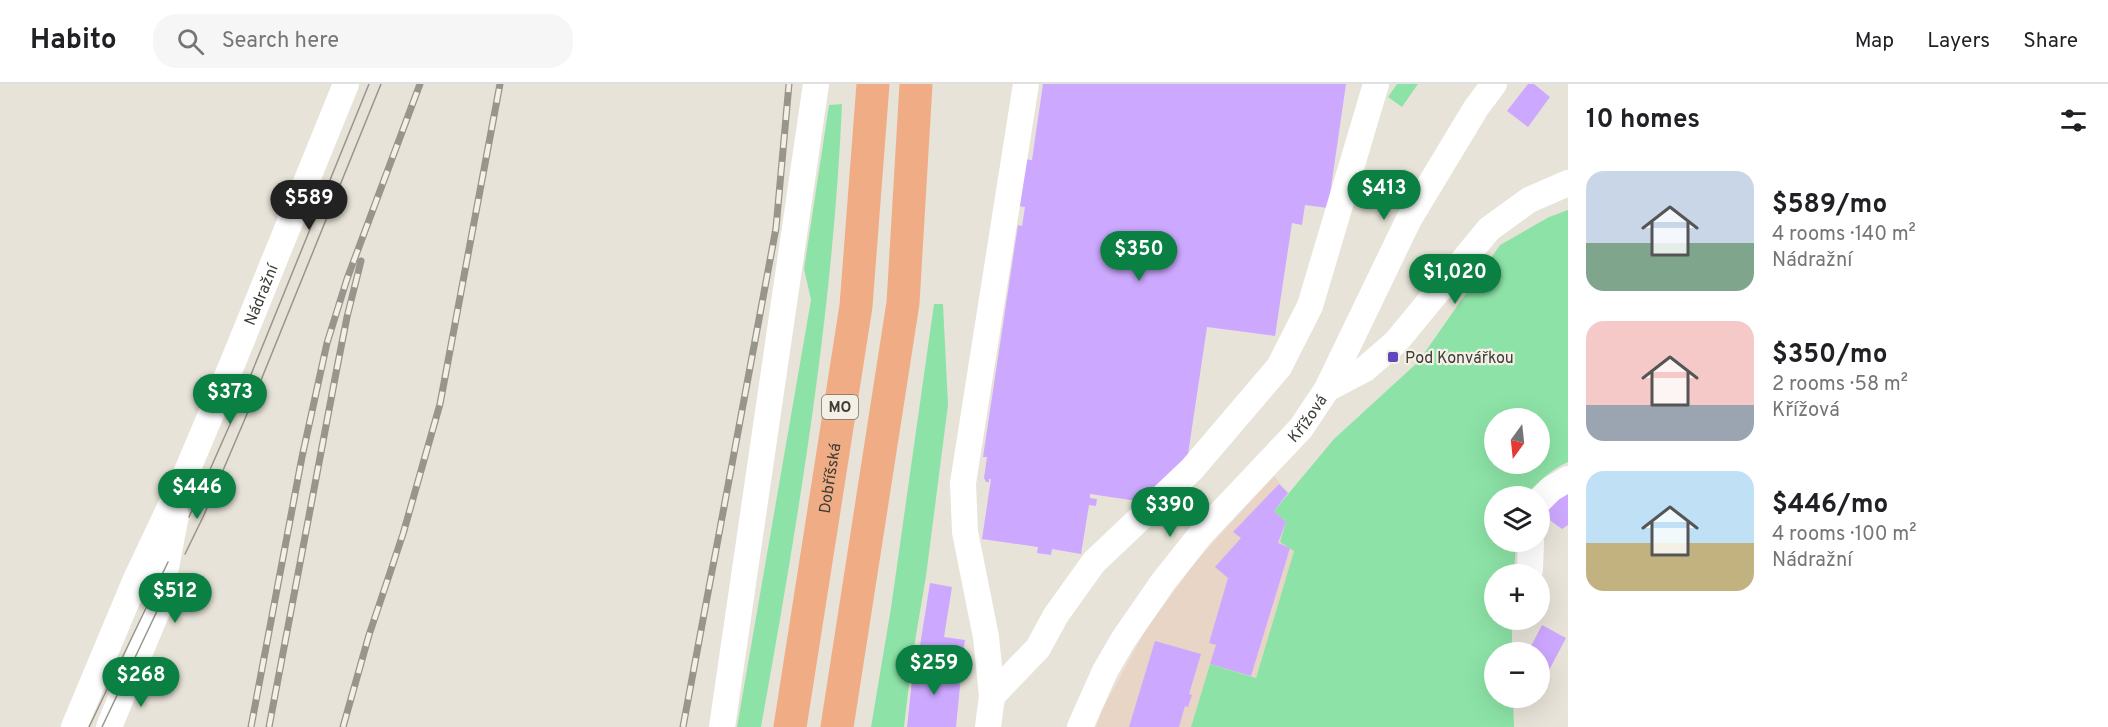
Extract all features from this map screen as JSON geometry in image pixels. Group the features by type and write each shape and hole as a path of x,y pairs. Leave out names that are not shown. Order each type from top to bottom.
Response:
{"highway":[{"name":"Dobříšská","path":"790,727 856,306 873,84"},
{"path":"837,727 903,303 916,84"}],"street":[{"name":"Nádražní","path":"74,727 136,579 187,471 346,84"},
{"path":"722,727 816,84"},
{"path":"988,727 992,696 986,637 965,532 963,483 1026,84"},
{"path":"992,696 1038,648 1048,628 1094,562 1192,469 1279,367 1310,306 1376,84"},
{"name":"Křížová","path":"1080,727 1105,671 1163,582 1201,534 1301,428 1327,390 1409,219 1476,108 1494,84"},
{"path":"1327,390 1365,369 1396,342 1489,230 1529,200 1568,183"},
{"name":"Nádražní","path":"109,727 177,558 174,523 187,471"},
{"path":"1550,490 1568,479"},
{"path":"177,558 189,517"}],"shaded area":[{"path":"1274,476 1288,493 1274,510 1286,522 1280,542 1294,551 1256,678 1210,664 1191,727 1096,727 1102,710 1146,629 1198,559"}],"green space":[{"path":"1397,84 1418,84 1402,107 1388,97"},
{"path":"842,104 831,261 822,339 788,572 761,727 737,727 811,300 804,269 829,105"},
{"path":"1568,210 1568,462 1550,472 1550,408 1484,408 1484,474 1548,474 1534,486 1484,486 1484,552 1515,552 1515,564 1484,564 1484,630 1512,630 1512,642 1484,642 1484,708 1513,708 1514,727 1191,727 1210,664 1256,678 1294,551 1280,542 1286,522 1274,511 1334,439 1418,362 1500,245 1549,217"},
{"path":"934,304 943,304 948,405 904,727 871,727 891,608"}],"building":[{"path":"1043,84 1346,84 1328,208 1305,205 1302,225 1292,223 1275,336 1207,327 1187,461 1144,502 1090,494 1090,498 1097,499 1096,506 1089,505 1081,554 1052,549 1051,555 1037,553 1038,547 982,539 991,479 986,482 984,478 987,457 983,457 1018,225 1022,226 1025,207 1017,206 1024,159 1032,160"},
{"path":"1528,84 1534,84 1550,97 1528,127 1507,111"},
{"path":"1279,484 1288,493 1274,511 1286,522 1278,543 1290,548 1251,676 1210,664 1216,645 1209,643 1228,578 1215,567 1241,538 1233,532"},
{"path":"1568,488 1568,525 1562,529 1550,520 1550,504"},
{"path":"930,583 952,587 944,637 965,640 962,659 919,652"},
{"path":"1550,629 1566,638 1550,668 1550,642 1533,642 1539,630"},
{"path":"1155,641 1201,654 1189,694 1192,695 1188,707 1185,706 1179,727 1129,727"},
{"path":"914,662 962,666 956,727 907,727"}],"tram line":[{"path":"189,517 239,404 369,84"},
{"path":"185,554 253,400 381,84"},
{"path":"89,727 168,562"},
{"path":"102,727 158,609"}],"railway":[{"path":"251,727 302,457 327,343 347,279 420,84"},
{"path":"343,727 369,635 403,534 440,404 500,84"},
{"path":"683,727 776,228 789,84"},
{"path":"269,727 347,317 361,261"}],"place":[{"name":"Pod Konvářkou","path":"1393,357"}]}
